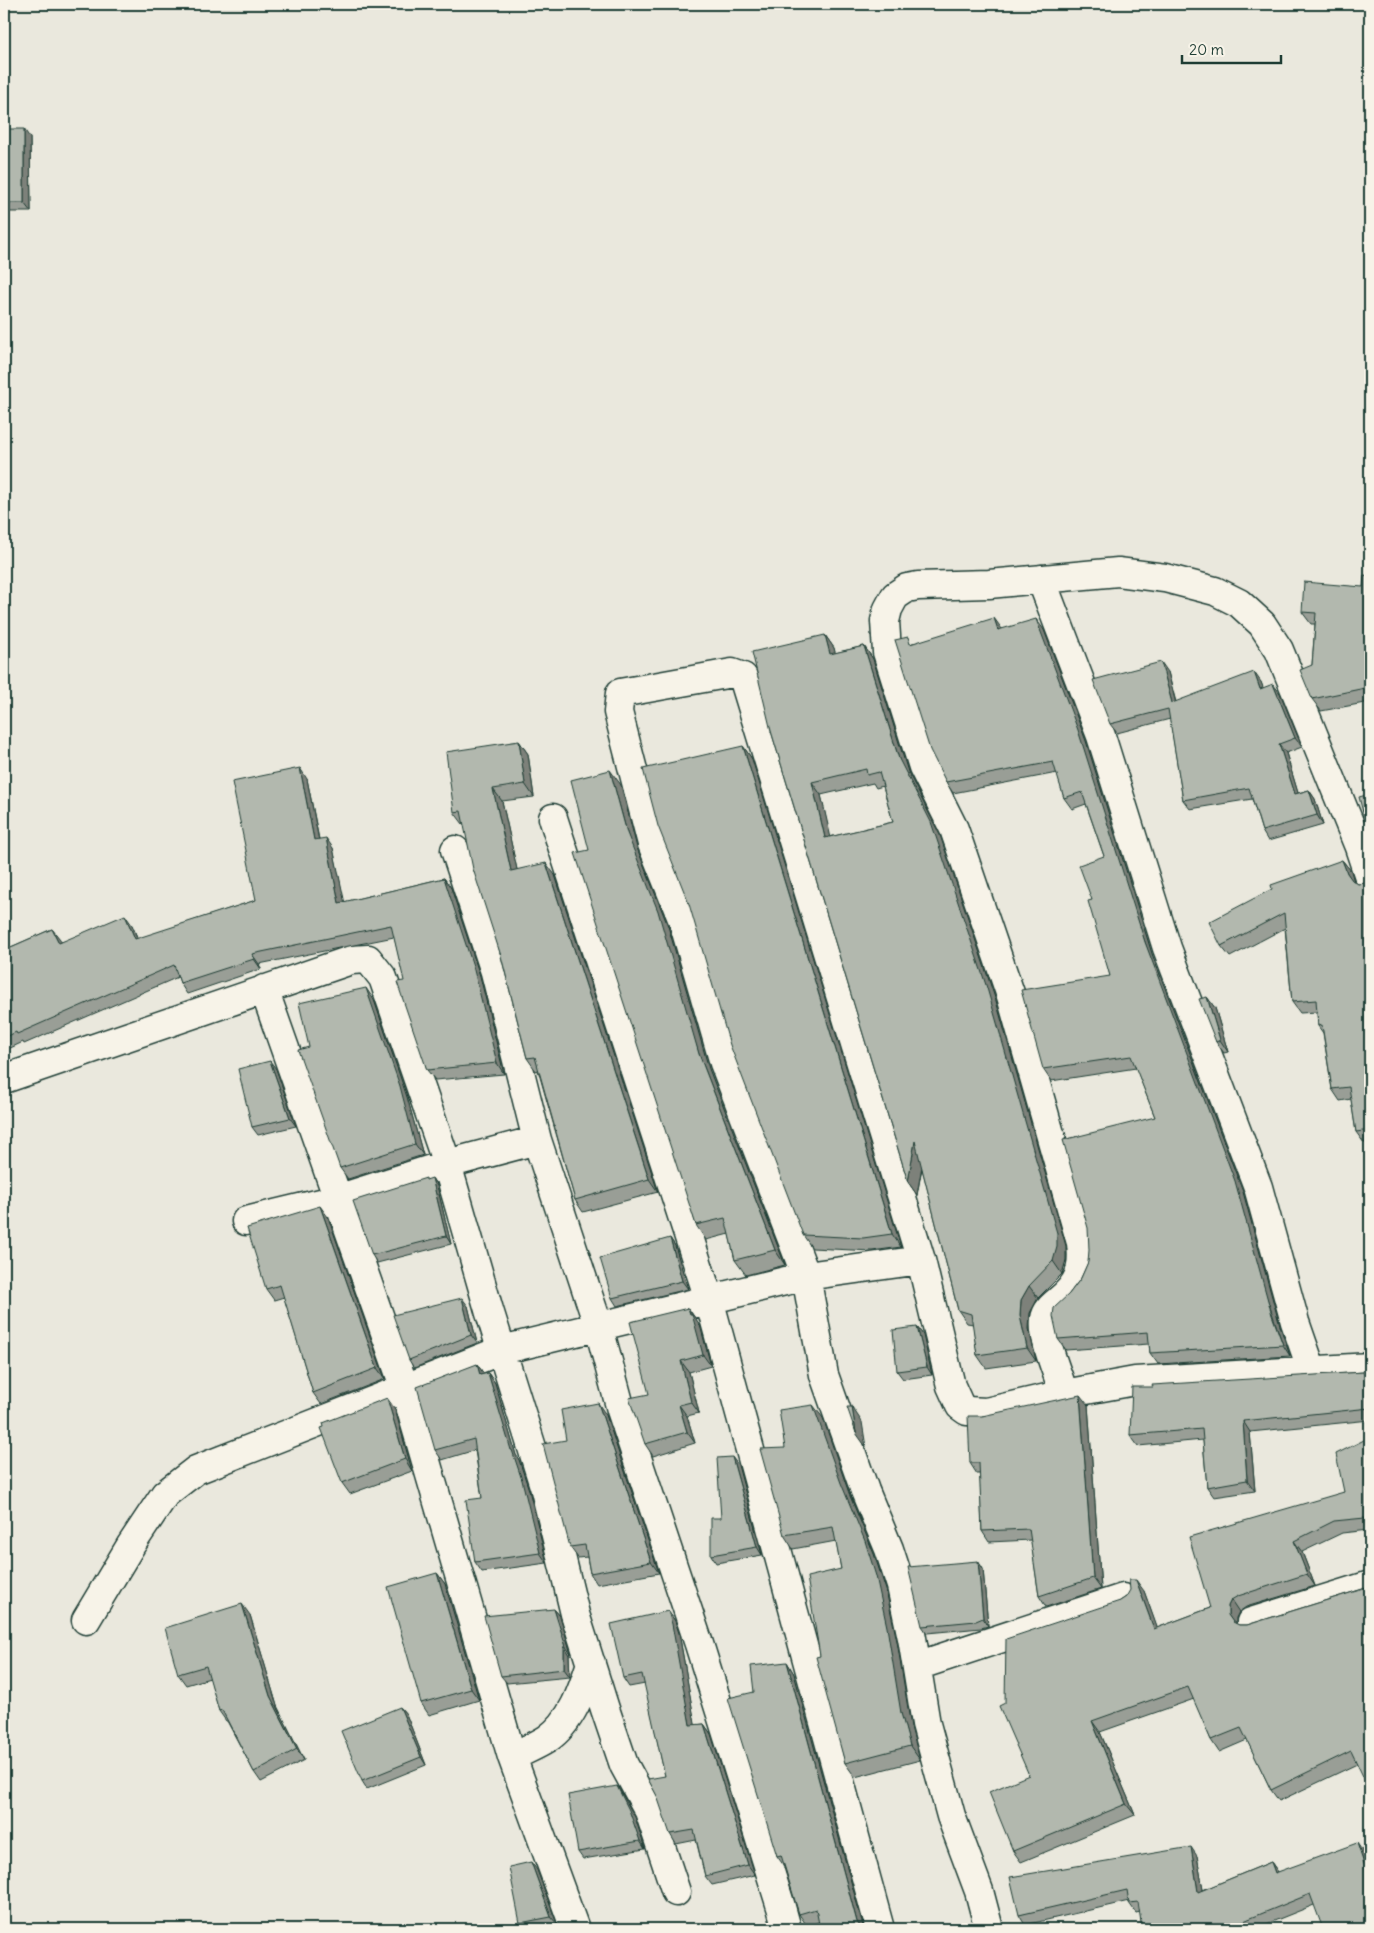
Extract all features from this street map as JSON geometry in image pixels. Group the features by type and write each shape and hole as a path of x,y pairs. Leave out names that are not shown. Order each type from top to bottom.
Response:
{"street":[{"path":"1064,1394 1046,1337 1045,1317 1050,1307 1072,1289 1078,1280 1083,1258 1081,1243 1011,996 954,829 923,767 887,652 884,621 895,596 907,588 1118,572 1165,578 1215,591 1239,603 1262,624 1279,650 1359,847 1370,880"},
{"path":"1041,579 1101,736 1167,948 1258,1187 1293,1313 1312,1371"},
{"path":"989,1929 979,1891 951,1816 926,1724 917,1666 900,1586 889,1549 865,1492 824,1375 806,1276 724,1063 683,921 652,844 618,712 620,693 732,673 744,677 922,1260 951,1386 960,1406 967,1411 986,1412 1064,1394 1135,1381 1370,1367"},
{"path":"553,818 709,1299 880,1929"},
{"path":"455,850 495,972 537,1140 599,1328 622,1410 699,1644 781,1907 786,1929"},
{"path":"4,1079 351,960 368,959 383,978 447,1164 488,1310 544,1486 575,1614 624,1765 649,1811 676,1892"},
{"path":"264,989 405,1389 512,1757 575,1929"},
{"path":"246,1221 337,1199 447,1164 537,1140"},
{"path":"86,1620 131,1545 165,1494 196,1470 502,1350 599,1328 806,1276 922,1260"},
{"path":"1251,1622 1370,1585"},
{"path":"917,1666 1123,1598"},
{"path":"512,1757 548,1738 563,1724 581,1696 591,1663"}],"building":[{"path":"4,129 24,129 24,203 4,203"},
{"path":"1364,575 1370,576 1370,687 1312,699 1300,670 1312,665 1316,613 1302,612 1304,582 1363,587"},
{"path":"994,618 998,630 1036,619 1078,730 1145,942 1235,1181 1272,1315 1283,1345 1150,1353 1148,1332 1058,1339 1053,1316 1054,1308 1069,1294 1081,1278 1088,1262 1089,1250 1088,1228 1063,1140 1155,1117 1131,1056 1043,1069 1021,990 1110,976 1088,901 1092,900 1079,865 1104,856 1082,792 1064,798 1053,762 946,782 930,750 895,640 908,637 910,644"},
{"path":"825,635 830,654 864,646 899,759 931,822 987,988 1057,1233 1057,1247 1053,1261 1029,1286 1021,1300 1020,1316 1027,1348 977,1355 971,1314 958,1310 915,1141 908,1182 771,731 752,652","holes":["866,769 867,775 879,772 893,822 825,838 812,782"]},
{"path":"1161,662 1172,703 1254,672 1260,689 1273,684 1295,738 1279,744 1295,794 1309,790 1317,815 1262,831 1249,788 1183,800 1168,709 1110,724 1093,680"},
{"path":"519,741 525,784 493,789 511,871 546,863 649,1179 575,1200 535,1057 527,1058 501,956 473,869 461,811 454,812 446,752"},
{"path":"743,746 892,1234 863,1238 803,1235 730,1045 689,904 658,826 643,769"},
{"path":"300,768 314,840 326,838 339,903 444,878 473,966 497,1063 427,1070 397,982 404,981 391,925 252,954 254,959 180,983 174,965 4,1038 4,950 52,929 59,943 125,915 135,939 256,900 232,782"},
{"path":"610,770 627,833 658,911 699,1054 775,1250 735,1260 725,1218 696,1225 575,853 589,850 571,780"},
{"path":"1370,794 1370,840 1359,797"},
{"path":"1342,860 1352,880 1358,884 1370,881 1370,1130 1356,1132 1349,1087 1332,1089 1322,1025 1318,1026 1316,1000 1292,1002 1284,913 1221,946 1209,922 1272,889 1271,885"},
{"path":"366,988 400,1086 415,1144 340,1168 298,1050 309,1047 299,1003"},
{"path":"1207,997 1220,1040 1216,1042 1199,999"},
{"path":"270,1061 290,1118 252,1127 238,1069"},
{"path":"426,1178 426,1180 432,1178 446,1236 372,1255 353,1201"},
{"path":"320,1206 377,1368 313,1393 280,1285 266,1289 247,1228"},
{"path":"670,1238 682,1281 612,1298 600,1258"},
{"path":"462,1298 471,1335 409,1360 393,1315"},
{"path":"688,1308 690,1314 692,1314 703,1355 681,1361 691,1402 679,1405 687,1432 645,1444 629,1398 649,1394 630,1322"},
{"path":"917,1327 927,1367 897,1371 893,1330"},
{"path":"477,1364 480,1375 488,1373 522,1480 540,1553 475,1562 466,1500 482,1498 474,1439 435,1450 417,1387"},
{"path":"1370,1370 1370,1408 1243,1421 1247,1480 1207,1487 1202,1429 1130,1435 1132,1387 1364,1372"},
{"path":"1080,1395 1093,1578 1039,1596 1029,1529 982,1531 979,1463 970,1463 968,1416 982,1416"},
{"path":"387,1398 405,1459 342,1483 321,1428 324,1427 323,1423"},
{"path":"598,1403 651,1562 590,1573 585,1545 570,1547 543,1444 566,1440 561,1410"},
{"path":"813,1405 841,1483 865,1541 876,1576 887,1627 901,1713 910,1746 845,1763 816,1657 820,1656 807,1577 841,1569 833,1527 784,1535 760,1449 785,1448 779,1410"},
{"path":"847,1407 852,1407 856,1433"},
{"path":"1370,1437 1370,1537 1365,1518 1334,1521 1294,1541 1307,1574 1238,1596 1231,1600 1228,1606 1228,1615 1233,1622 1239,1625 1247,1625 1370,1586 1370,1791 1351,1751 1271,1790 1241,1728 1211,1740 1188,1687 1092,1721 1126,1804 1013,1851 989,1792 1029,1775 999,1706 1005,1703 1006,1639 1120,1601 1126,1597 1130,1590 1129,1580 1136,1580 1154,1629 1210,1608 1189,1537 1344,1492 1336,1454"},
{"path":"732,1457 757,1547 711,1555 711,1518 721,1518 717,1458"},
{"path":"978,1561 983,1618 976,1621 922,1626 908,1567"},
{"path":"437,1573 471,1689 421,1703 388,1587"},
{"path":"242,1604 270,1696 297,1749 254,1772 222,1710 219,1711 206,1666 178,1674 165,1628"},
{"path":"554,1609 566,1647 564,1647 564,1669 501,1676 484,1616"},
{"path":"668,1611 690,1725 704,1724 748,1865 705,1876 694,1830 670,1834 657,1796 648,1779 665,1776 642,1674 623,1678 611,1624"},
{"path":"787,1662 857,1922 862,1929 820,1929 816,1909 799,1914 781,1855 777,1856 728,1698 754,1692 751,1666"},
{"path":"400,1707 421,1757 362,1781 341,1731"},
{"path":"617,1786 629,1810 640,1841 578,1852 568,1795"},
{"path":"1357,1843 1370,1882 1370,1929 1323,1929 1310,1894 1224,1929 1142,1929 1138,1902 1129,1903 1127,1890 1019,1915 1010,1877 1191,1847 1198,1892 1271,1862 1275,1873"},
{"path":"531,1862 551,1917 520,1923 509,1867"}]}
